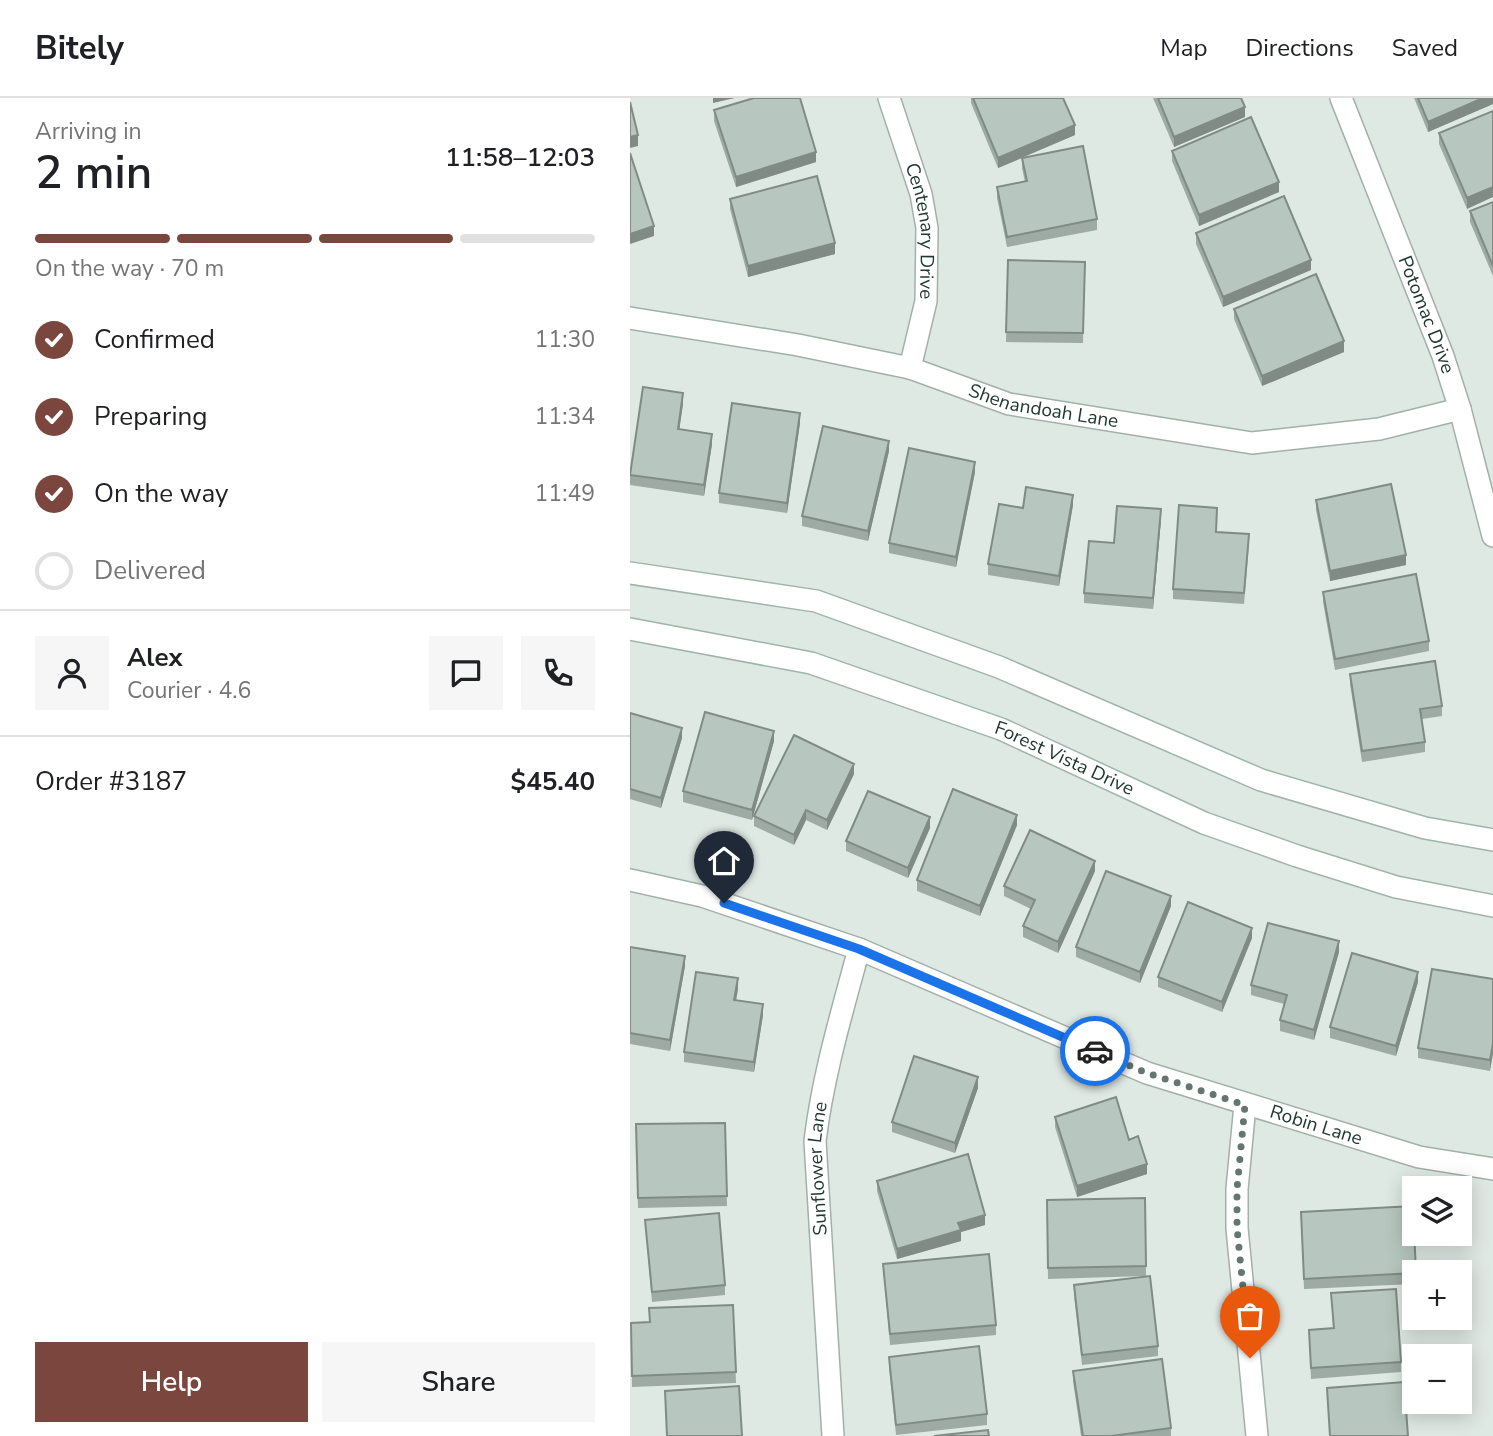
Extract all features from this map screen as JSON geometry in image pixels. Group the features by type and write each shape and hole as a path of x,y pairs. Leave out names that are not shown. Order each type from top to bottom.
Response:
{"street":[{"name":"Centenary Drive","path":"889,98 921,194 927,229 926,302 910,368"},
{"name":"Potomac Drive","path":"1341,98 1443,356 1460,408 1493,536"},
{"name":"Shenandoah Lane","path":"630,318 798,345 910,368 1009,404 1252,443 1379,429 1460,408"},
{"path":"630,573 816,601 999,667 1261,780 1425,828 1493,840"},
{"name":"Forest Vista Drive","path":"630,629 811,663 1001,729 1204,823 1396,887 1493,906"},
{"name":"Robin Lane","path":"630,880 702,896 859,949 1147,1073 1419,1157 1493,1169"},
{"name":"Sunflower Lane","path":"833,1436 815,1141 820,1101 833,1043 859,949"},
{"path":"1245,1105 1237,1189 1237,1228 1257,1436"}],"building":[{"path":"754,98 800,98 816,152 736,177 714,110"},
{"path":"973,98 1063,98 1075,125 998,158"},
{"path":"1158,98 1241,98 1245,107 1174,137"},
{"path":"1418,98 1483,98 1428,122"},
{"path":"630,102 638,135 630,137"},
{"path":"1493,111 1493,187 1467,198 1439,133"},
{"path":"1251,117 1279,182 1199,215 1172,151"},
{"path":"1083,146 1097,219 1007,237 997,187 1027,181 1022,158"},
{"path":"630,153 654,226 630,234"},
{"path":"817,176 835,243 748,266 730,199"},
{"path":"1284,196 1311,260 1223,297 1196,233"},
{"path":"1493,202 1493,266 1470,211"},
{"path":"1008,260 1085,262 1083,333 1006,332"},
{"path":"1316,274 1344,341 1262,376 1234,309"},
{"path":"643,387 683,393 678,429 712,434 704,485 630,475"},
{"path":"732,403 800,413 787,503 719,493"},
{"path":"823,426 889,441 868,531 802,516"},
{"path":"909,448 975,462 956,557 889,543"},
{"path":"1391,484 1406,555 1330,571 1316,500"},
{"path":"1026,487 1073,495 1059,576 988,564 999,504 1023,508"},
{"path":"1179,505 1217,508 1216,532 1249,534 1244,593 1173,589"},
{"path":"1117,506 1161,509 1153,598 1084,593 1089,541 1114,543"},
{"path":"1416,574 1429,641 1335,659 1323,592"},
{"path":"1435,661 1442,706 1420,709 1425,742 1362,751 1350,674"},
{"path":"705,712 774,731 752,810 683,791"},
{"path":"630,713 682,728 661,798 630,789"},
{"path":"794,735 854,764 827,820 806,810 794,835 754,816"},
{"path":"953,789 1017,815 980,906 917,880"},
{"path":"868,791 930,817 908,868 846,841"},
{"path":"1030,830 1095,861 1058,942 1023,926 1035,900 1004,886"},
{"path":"1106,871 1171,896 1140,972 1076,947"},
{"path":"1188,902 1252,928 1222,1002 1158,977"},
{"path":"1268,923 1339,941 1314,1030 1280,1020 1287,995 1251,985"},
{"path":"630,947 685,956 670,1040 630,1033"},
{"path":"1352,953 1418,972 1396,1046 1330,1027"},
{"path":"1432,969 1493,979 1493,1043 1490,1060 1418,1048"},
{"path":"696,972 738,978 734,1000 763,1004 754,1062 684,1052"},
{"path":"914,1056 978,1077 955,1143 892,1122"},
{"path":"1116,1097 1129,1140 1138,1136 1147,1164 1077,1186 1055,1117"},
{"path":"725,1123 727,1196 638,1198 636,1124"},
{"path":"968,1154 985,1215 958,1223 961,1230 897,1249 877,1181"},
{"path":"1145,1198 1146,1266 1048,1268 1047,1200"},
{"path":"1402,1207 1402,1246 1415,1246 1415,1260 1402,1260 1402,1274 1304,1279 1301,1212"},
{"path":"719,1213 725,1285 652,1292 645,1220"},
{"path":"989,1254 996,1325 890,1334 883,1264"},
{"path":"1150,1276 1158,1346 1082,1355 1074,1285"},
{"path":"1396,1289 1401,1362 1311,1368 1309,1330 1334,1328 1331,1293"},
{"path":"733,1305 736,1372 632,1376 631,1323 650,1322 649,1308"},
{"path":"979,1346 987,1414 896,1425 889,1357"},
{"path":"1162,1359 1171,1428 1111,1436 1083,1436 1073,1371"},
{"path":"1402,1382 1402,1414 1406,1414 1408,1436 1330,1436 1327,1388"},
{"path":"739,1386 742,1436 667,1436 665,1391"},
{"path":"988,1430 989,1436 934,1436"}],"way so far":[{"path":"1095,1051 1147,1073 1245,1105 1237,1189 1237,1228 1250,1358"}],"route":[{"path":"724,903 859,949 1095,1051"}]}
